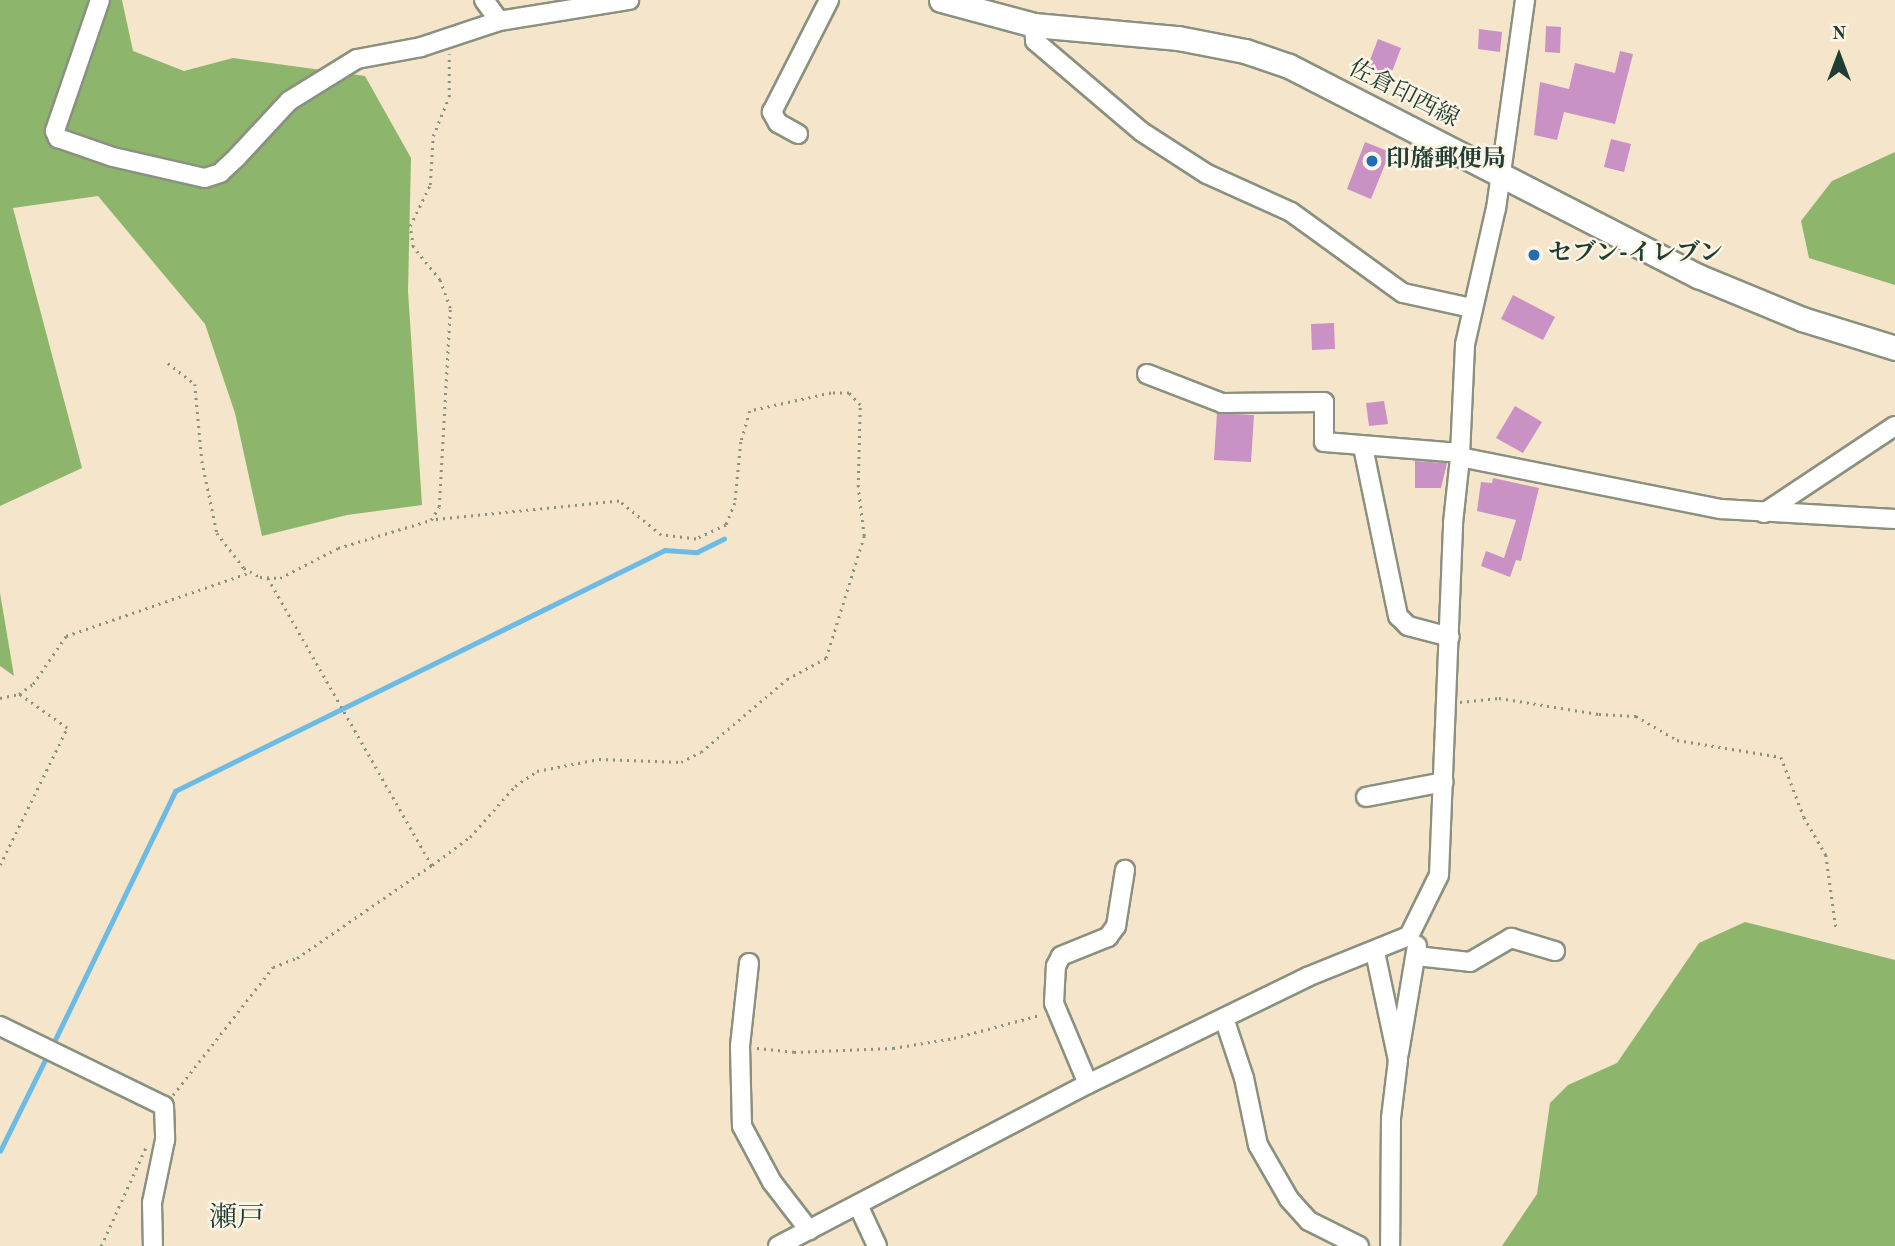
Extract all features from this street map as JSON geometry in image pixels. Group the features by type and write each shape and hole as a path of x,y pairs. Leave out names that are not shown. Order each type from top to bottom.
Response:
{"main road":[{"name":"佐倉印西線","path":"941,0 1034,25 1178,38 1245,51 1289,66 1749,299 1895,348"}],"street":[{"path":"100,0 55,131 58,138 186,177 205,178 220,173 289,101 340,68 364,57 443,41 499,21 584,5 629,0"},
{"path":"484,0 499,21"},
{"path":"798,134 778,123 772,112 829,0"},
{"path":"1390,1246 1391,1118 1398,1060 1416,956 1419,922 1439,875 1453,523 1471,308 1496,208 1525,0"},
{"path":"1034,25 1035,41 1142,132 1207,174 1291,212 1403,293 1471,308"},
{"path":"1147,374 1222,403 1324,402 1324,442 1460,455 1675,502 1764,513 1895,519"},
{"path":"1764,513 1895,426"},
{"path":"1363,447 1398,616 1408,626 1450,637"},
{"path":"1366,797 1444,782"},
{"path":"1088,1084 1054,1003 1060,956 1108,937 1116,926 1125,870"},
{"path":"778,1246 1088,1084 1315,973 1396,945 1419,922"},
{"path":"1416,956 1470,962 1511,938 1555,951"},
{"path":"1375,951 1398,1060"},
{"path":"749,963 740,1046 741,1115 750,1148 809,1230"},
{"path":"1224,1018 1244,1078 1258,1145 1289,1199 1309,1222 1359,1246"},
{"path":"0,1026 164,1106 165,1139 152,1203 153,1246"},
{"path":"858,1205 877,1246"}],"path":[{"path":"431,520 439,507 450,308 440,280 413,247 410,236 430,185 433,136 449,97 450,58 443,41"},
{"path":"164,1106 273,967 297,958 470,837 515,786 537,771 599,759 681,762 701,751 781,684 826,658 864,536 858,487 860,405 849,393 831,393 750,411 731,514 726,525 696,539 661,535 619,501 431,520 338,548 280,578 268,578 251,572 218,533 202,461 195,384 169,363"},
{"path":"0,698 19,694 33,684 66,636 251,572"},
{"path":"268,578 432,865"},
{"path":"0,865 67,728 19,694"},
{"path":"1447,703 1499,698 1599,714 1636,716 1676,740 1781,757 1804,817 1826,855 1836,928"},
{"path":"740,1046 794,1052 893,1048 954,1038 1023,1017 1059,1014"},
{"path":"101,1246 149,1138"}],"green space":[{"path":"0,0 122,0 133,51 184,71 233,58 365,76 411,158 408,291 422,505 347,515 262,536 235,413 205,324 98,196 13,208 82,468 0,506"},
{"path":"1895,152 1895,285 1809,258 1801,221 1832,181"},
{"path":"0,593 14,676 0,666"},
{"path":"1745,922 1895,960 1895,1246 1502,1246 1537,1194 1550,1103 1568,1085 1617,1063 1699,943"}],"building":[{"path":"1546,26 1561,27 1560,53 1545,52"},
{"path":"1479,29 1502,32 1500,52 1478,49"},
{"path":"1378,39 1401,48 1390,77 1367,68"},
{"path":"1620,51 1633,54 1615,124 1564,112 1557,140 1534,135 1540,82 1569,89 1575,63 1615,73"},
{"path":"1611,139 1631,144 1624,172 1604,167"},
{"path":"1365,142 1390,152 1371,199 1347,189"},
{"path":"1513,295 1555,317 1543,340 1501,319"},
{"path":"1334,323 1335,349 1312,350 1311,324"},
{"path":"1384,401 1388,424 1369,426 1366,403"},
{"path":"1515,406 1542,422 1523,453 1496,438"},
{"path":"1217,413 1254,415 1251,462 1214,460"},
{"path":"1415,461 1447,463 1441,488 1415,488"},
{"path":"1493,478 1539,488 1521,561 1516,560 1510,577 1481,566 1486,551 1504,558 1516,520 1477,511 1481,482 1492,483"}],"waterway":[{"path":"52,1046 175,791 665,550 697,552 724,539"},
{"path":"0,1151 48,1054"}],"place":[{"name":"印旛郵便局","path":"1372,161"},
{"name":"セブン-イレブン","path":"1534,255"}],"district":[{"name":"瀬戸","path":"237,1219"}]}
